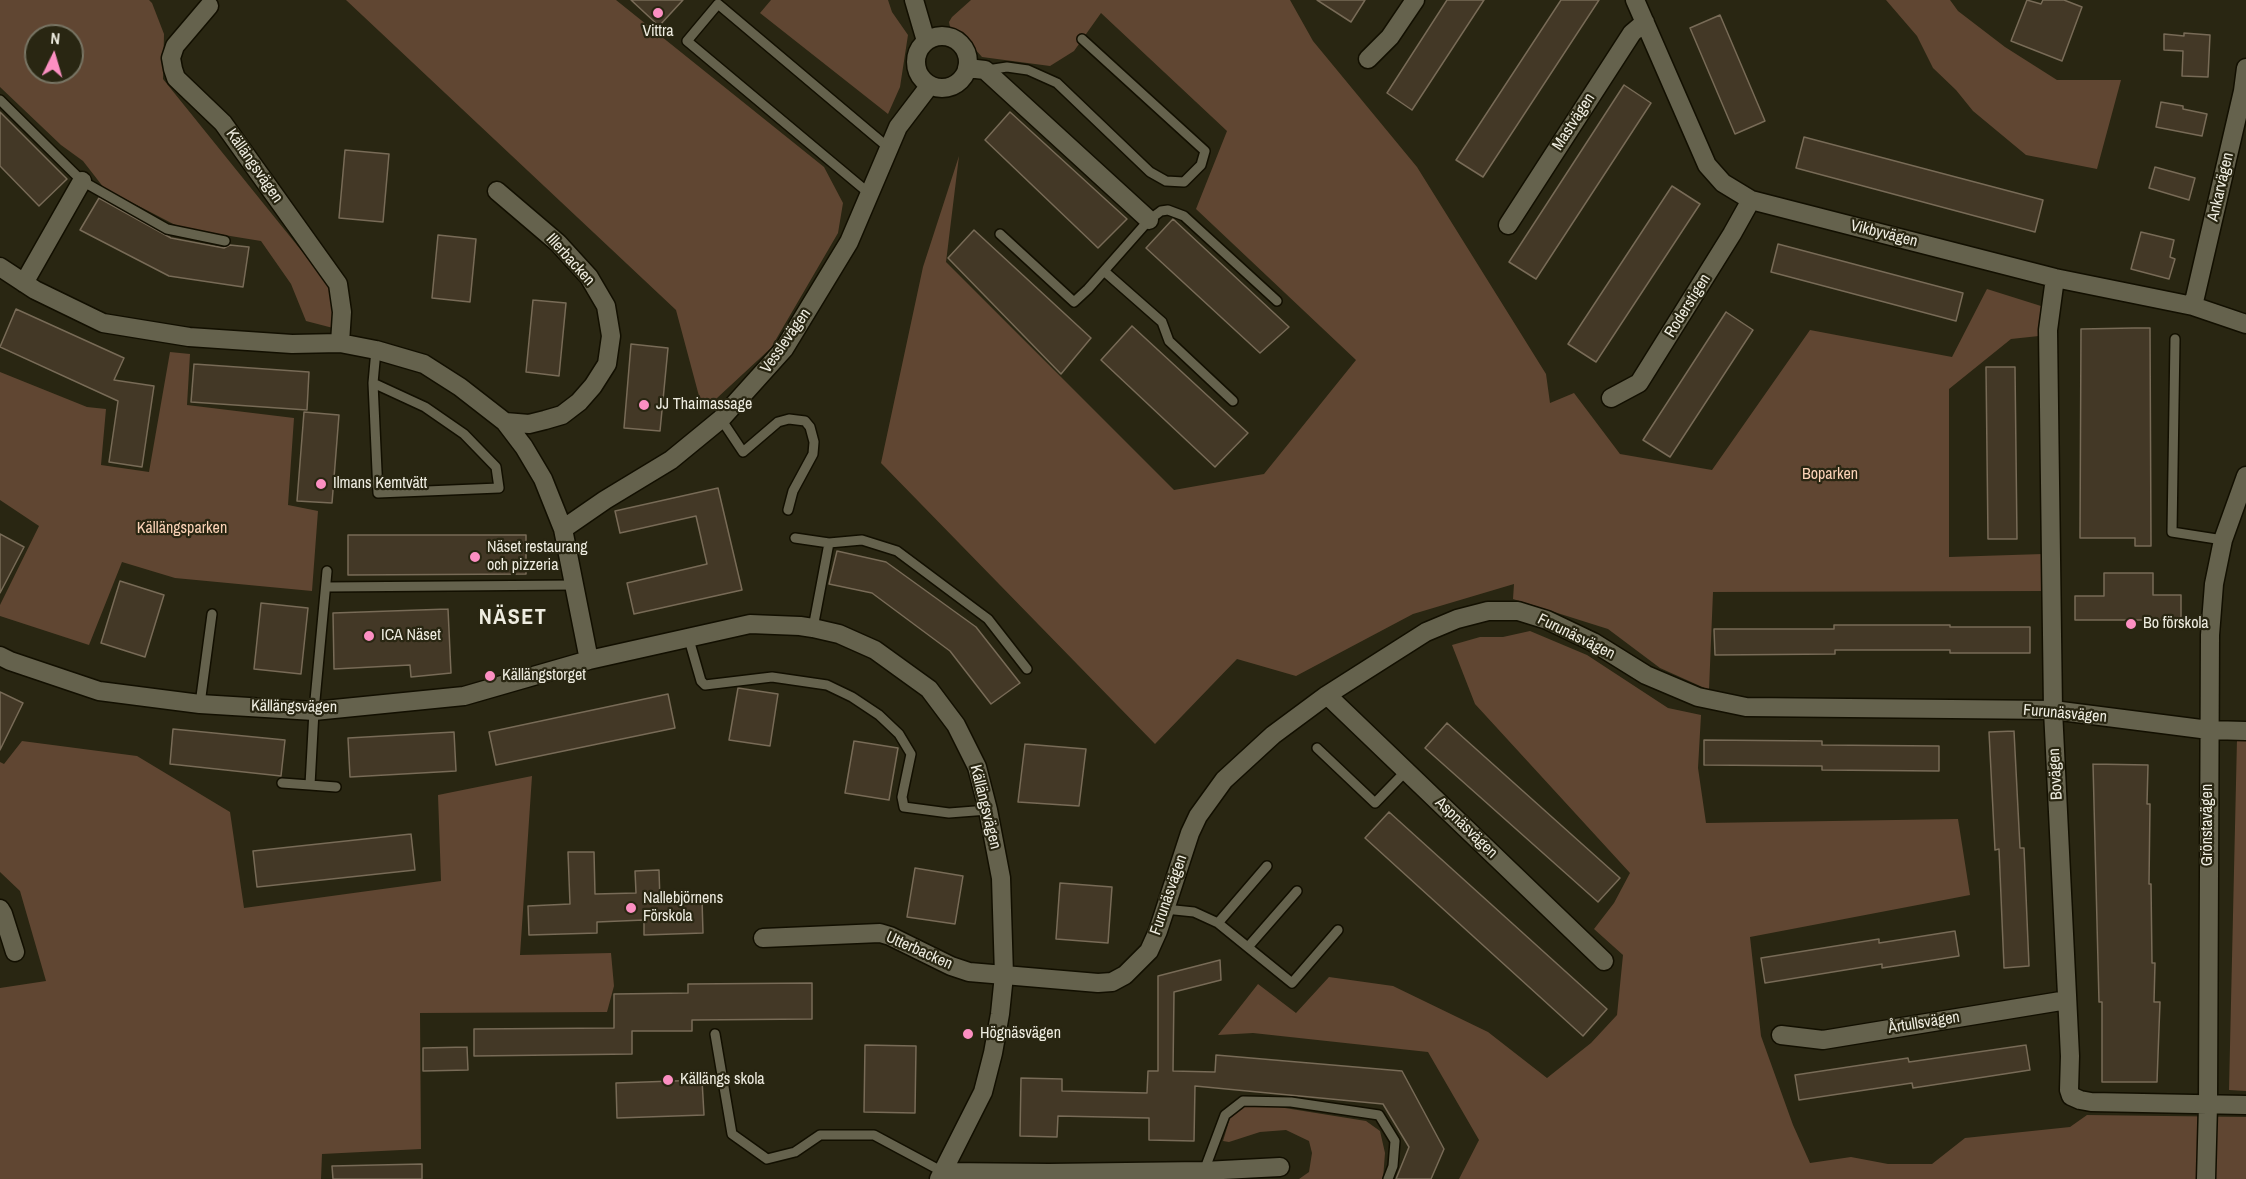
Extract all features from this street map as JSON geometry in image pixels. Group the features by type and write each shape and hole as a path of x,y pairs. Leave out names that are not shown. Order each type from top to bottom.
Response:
{"street":[{"path":"914,0 926,41"},
{"path":"1368,59 1390,37 1415,0"},
{"name":"Vikbyvägen","path":"1635,0 1707,165 1723,183 1751,200 2055,278 2193,306 2246,324"},
{"name":"Källängsvägen","path":"209,6 176,46 171,58 172,69 176,78 224,123 338,284 342,312 340,343"},
{"name":"Mastvägen","path":"1508,225 1632,33 1645,22"},
{"path":"976,69 964,75 952,86 937,88 930,85 918,73 916,56 926,41 934,37 952,38 965,50 976,69 1149,220"},
{"name":"Ankarvägen","path":"2193,306 2243,91 2246,68"},
{"name":"Vesslevägen","path":"563,529 605,500 671,460 722,419 784,349 849,243 898,128 930,85"},
{"path":"24,283 82,181"},
{"name":"Illerbacken","path":"497,191 558,243 589,277 606,306 611,336 607,364 579,402 562,415 544,420 529,424 505,422"},
{"name":"Roderstigen","path":"1611,398 1639,383 1751,200"},
{"path":"0,267 34,290 103,323 189,337 292,344 340,343 376,350 424,364 460,387 505,422 524,447 543,479 563,529 589,660"},
{"name":"Bovägen","path":"2055,278 2049,330 2053,710 2070,1056 2069,1089 2071,1096 2080,1100 2106,1104 2208,1105"},
{"name":"Grönstavägen","path":"2206,1179 2210,634 2214,584 2223,540 2246,476"},
{"name":"Furunäsvägen","path":"1004,975 1098,983 1112,982 1125,975 1149,951 1198,816 1224,780 1273,735 1327,695 1426,632 1458,618 1488,611 1518,611 1560,626 1593,642 1646,675 1698,697 1746,707 2053,710 2209,730 2246,730"},
{"name":"Källängsvägen","path":"0,656 10,662 99,691 200,704 314,711 464,696 589,660 688,636 750,624 813,628 839,634 875,650 929,689 956,725 977,767 1001,878 1004,975 1000,1014 983,1092 941,1176"},
{"name":"Aspnäsvägen","path":"1327,695 1604,961"},
{"path":"0,909 15,952"},
{"name":"Utterbacken","path":"762,938 880,933 951,966 969,972 1004,975"},
{"name":"Årtullsvägen","path":"1781,1035 1823,1040 2067,1000"},
{"path":"2208,1105 2246,1105"},
{"path":"941,1176 1204,1171 1280,1167"}],"lane":[{"path":"871,195 687,41 718,4 890,149"},
{"path":"976,69 1007,67 1028,70 1057,83 1150,172 1166,181 1184,182 1201,165 1205,151 1082,39"},
{"path":"0,100 82,181 167,229 225,241"},
{"path":"1000,234 1074,302 1089,290 1149,220 1161,211 1168,210 1184,216 1276,301"},
{"path":"1104,271 1162,322 1169,341 1233,401"},
{"path":"2175,339 2172,532 2223,540"},
{"path":"373,383 425,407 464,434 496,467 499,488 378,493 373,383 376,350"},
{"path":"722,419 743,452 778,422 789,419 805,421 810,428 814,442 813,454 793,491 788,510"},
{"path":"795,538 828,543 862,540 897,551 988,619 1028,669"},
{"path":"813,628 828,543"},
{"path":"310,785 314,711 327,571"},
{"path":"327,587 574,585"},
{"path":"200,704 212,614"},
{"path":"688,636 701,681 705,685 772,677 827,685 852,697 879,715 899,734 911,754 902,797 904,807 949,813 988,810"},
{"path":"1317,748 1375,803 1406,771"},
{"path":"282,783 336,787"},
{"path":"1218,922 1267,866"},
{"path":"1248,947 1297,891"},
{"path":"1165,909 1194,912 1218,922 1292,983 1338,930"},
{"path":"715,1034 732,1134 767,1159 795,1152 820,1135 874,1135 941,1176"},
{"path":"1204,1171 1225,1115 1242,1101 1291,1102 1379,1115 1395,1141 1393,1166 1388,1179"}],"green space":[{"path":"0,0 149,0 164,34 163,79 334,291 333,328 306,321 291,284 261,241 181,228 104,188 83,161 61,145 0,87"},
{"path":"346,0 616,0 824,167 843,203 838,233 771,348 703,411 676,310"},
{"path":"771,0 888,0 892,12 908,35 900,87 888,114 760,13"},
{"name":"Boparken","path":"971,0 1290,0 1313,41 1417,167 1546,374 1550,403 1574,393 1620,454 1712,470 1810,330 1952,357 1987,289 2041,306 2039,336 2011,339 1949,389 1949,557 2043,554 2043,591 1713,592 1709,690 1660,668 1608,629 1513,599 1514,584 1413,614 1296,676 1237,659 1155,744 881,463 923,267 959,156 946,262 1174,490 1264,474 1356,360 1196,209 1227,131 1101,13 1074,51 1050,66 982,57 966,39 951,32 949,22 952,17"},
{"path":"1886,0 1950,0 1958,11 2005,47 2057,80 2121,80 2097,169 2026,155 1973,111 1956,90 1933,68 1917,36"},
{"name":"Källängsparken","path":"170,352 190,354 187,405 294,418 288,505 318,511 312,591 175,578 122,562 89,645 0,616 0,605 39,526 0,500 0,372 87,407 106,409 101,465 149,472"},
{"path":"1530,631 1587,655 1668,708 1701,715 1698,768 1706,823 1958,819 1970,895 1750,937 1761,1036 1793,1125 1810,1163 1851,1157 1888,1164 1932,1164 1965,1138 2070,1127 2087,1115 2246,1117 2246,1179 1459,1179 1479,1140 1428,1052 1253,1033 1218,1035 1258,984 1296,1013 1329,977 1393,986 1488,1032 1547,1078 1591,1043 1617,1015 1623,955 1594,929 1614,903 1630,873 1475,704 1452,645 1480,637 1503,637"},
{"path":"2237,739 2246,739 2246,1091 2229,1090"},
{"path":"22,741 137,756 230,812 244,908 441,881 438,795 532,776 520,955 611,953 614,986 607,1012 420,1013 421,1149 322,1154 321,1179 0,1179 0,988 46,981 20,891 0,872 0,762 4,764"},
{"path":"1260,1104 1366,1121 1380,1131 1385,1153 1383,1179 1299,1179 1309,1172 1312,1153 1309,1141 1286,1130 1260,1132 1229,1142 1223,1141 1230,1118 1242,1107"}],"building":[{"name":"Vittra","path":"631,0 683,0 659,26"},
{"path":"1317,0 1365,0 1351,22"},
{"path":"1447,0 1484,0 1412,110 1387,93"},
{"path":"1561,0 1599,0 1483,177 1456,160"},
{"path":"2027,0 2041,4 2043,0 2064,0 2082,7 2062,61 2011,41"},
{"path":"1720,15 1765,121 1735,134 1690,28"},
{"path":"2184,33 2210,35 2208,77 2182,76 2183,51 2164,50 2164,34 2184,36"},
{"path":"1624,85 1651,103 1536,279 1509,262"},
{"path":"2161,102 2207,114 2202,136 2156,127"},
{"path":"0,112 67,179 39,206 0,166"},
{"path":"1010,112 1127,219 1098,248 985,140"},
{"path":"1804,137 2043,200 2035,232 1796,168"},
{"path":"345,150 389,154 383,222 339,218"},
{"path":"2155,167 2195,178 2189,200 2149,188"},
{"path":"1672,186 1700,204 1596,362 1568,344"},
{"path":"99,198 171,238 224,248 230,245 249,247 243,287 169,276 80,230"},
{"path":"1173,219 1289,327 1260,353 1146,248"},
{"path":"974,230 1091,338 1061,374 948,258"},
{"path":"2141,232 2174,240 2170,257 2175,259 2169,279 2131,269"},
{"path":"438,235 476,239 470,302 432,298"},
{"path":"1778,244 1963,293 1956,321 1771,272"},
{"path":"533,300 566,303 559,376 526,372"},
{"path":"16,309 124,358 114,380 154,386 142,467 109,462 118,401 0,347"},
{"path":"1726,312 1753,330 1670,457 1643,440"},
{"path":"1132,326 1248,433 1215,467 1101,360"},
{"path":"2150,328 2151,546 2135,546 2135,538 2080,538 2081,329"},
{"path":"631,344 668,348 660,431 624,428"},
{"path":"194,364 309,372 307,410 191,402"},
{"path":"1986,367 2015,367 2017,539 1988,539"},
{"path":"304,412 339,415 332,503 297,501"},
{"path":"718,488 742,590 634,614 627,583 707,564 696,516 620,533 615,511"},
{"path":"0,534 24,547 0,593"},
{"path":"348,535 526,535 526,574 348,575"},
{"path":"837,551 886,562 976,627 1020,683 991,704 950,651 872,593 829,584"},
{"path":"2104,573 2153,573 2153,595 2181,595 2181,620 2075,620 2075,596 2104,596"},
{"path":"120,581 164,595 145,657 101,643"},
{"path":"261,603 308,608 301,674 254,669"},
{"path":"448,609 451,673 411,677 410,665 334,669 333,613"},
{"path":"1834,625 2030,627 2030,653 1835,650 1835,654 1715,655 1714,629 1834,629"},
{"path":"738,688 778,694 770,746 729,740"},
{"path":"0,692 23,703 0,750"},
{"path":"668,694 675,728 496,765 489,732"},
{"path":"1447,723 1620,878 1598,902 1425,748"},
{"path":"173,729 285,740 281,776 170,764"},
{"path":"2014,731 2020,848 2024,848 2029,966 2004,968 1999,849 1995,850 1989,732"},
{"path":"454,732 456,771 350,777 348,738"},
{"path":"1704,740 1822,741 1822,745 1939,746 1939,771 1822,770 1822,766 1704,765"},
{"path":"854,741 898,748 889,800 845,793"},
{"path":"1025,744 1086,749 1079,806 1018,802"},
{"path":"2093,764 2148,765 2152,963 2155,963 2154,1002 2160,1002 2157,1082 2102,1082 2102,1002 2099,1002"},
{"path":"1389,812 1607,1009 1583,1036 1365,838"},
{"path":"411,834 415,870 257,887 253,851"},
{"path":"568,852 594,852 595,894 636,893 635,871 659,870 660,901 702,900 703,933 644,935 644,920 597,922 597,933 529,935 528,906 570,904"},
{"path":"915,868 963,876 955,924 907,917"},
{"path":"1060,883 1112,887 1108,943 1056,939"},
{"path":"1955,931 1959,956 1882,968 1882,964 1765,983 1761,958 1879,939 1879,943"},
{"path":"1220,960 1221,980 1174,992 1173,1071 1215,1072 1216,1055 1402,1071 1444,1149 1431,1179 1396,1179 1409,1147 1383,1104 1195,1086 1194,1141 1149,1140 1149,1118 1058,1116 1057,1137 1020,1136 1021,1078 1062,1079 1062,1091 1147,1093 1148,1071 1158,1071 1158,976"},
{"path":"812,983 812,1019 692,1020 692,1031 632,1031 632,1054 474,1056 474,1029 614,1028 614,994 688,993 688,984"},
{"path":"865,1045 916,1046 915,1113 864,1112"},
{"path":"2026,1045 2030,1070 1913,1088 1912,1083 1799,1100 1795,1075 1908,1058 1909,1062"},
{"path":"467,1047 468,1070 423,1071 423,1048"},
{"path":"702,1080 704,1115 617,1118 616,1083"},
{"path":"422,1164 422,1179 333,1179 332,1166"}],"place":[{"name":"Vittra","path":"658,13"},
{"name":"JJ Thaimassage","path":"644,405"},
{"name":"Ilmans Kemtvätt","path":"321,484"},
{"name":"Näset restaurang och pizzeria","path":"475,557"},
{"name":"Bo förskola","path":"2131,624"},
{"name":"ICA Näset","path":"369,636"},
{"name":"Källängstorget","path":"490,676"},
{"name":"Nallebjörnens Förskola","path":"631,908"},
{"name":"Högnäsvägen","path":"968,1034"},
{"name":"Källängs skola","path":"668,1080"}],"district":[{"name":"NÄSET","path":"513,618"}]}
